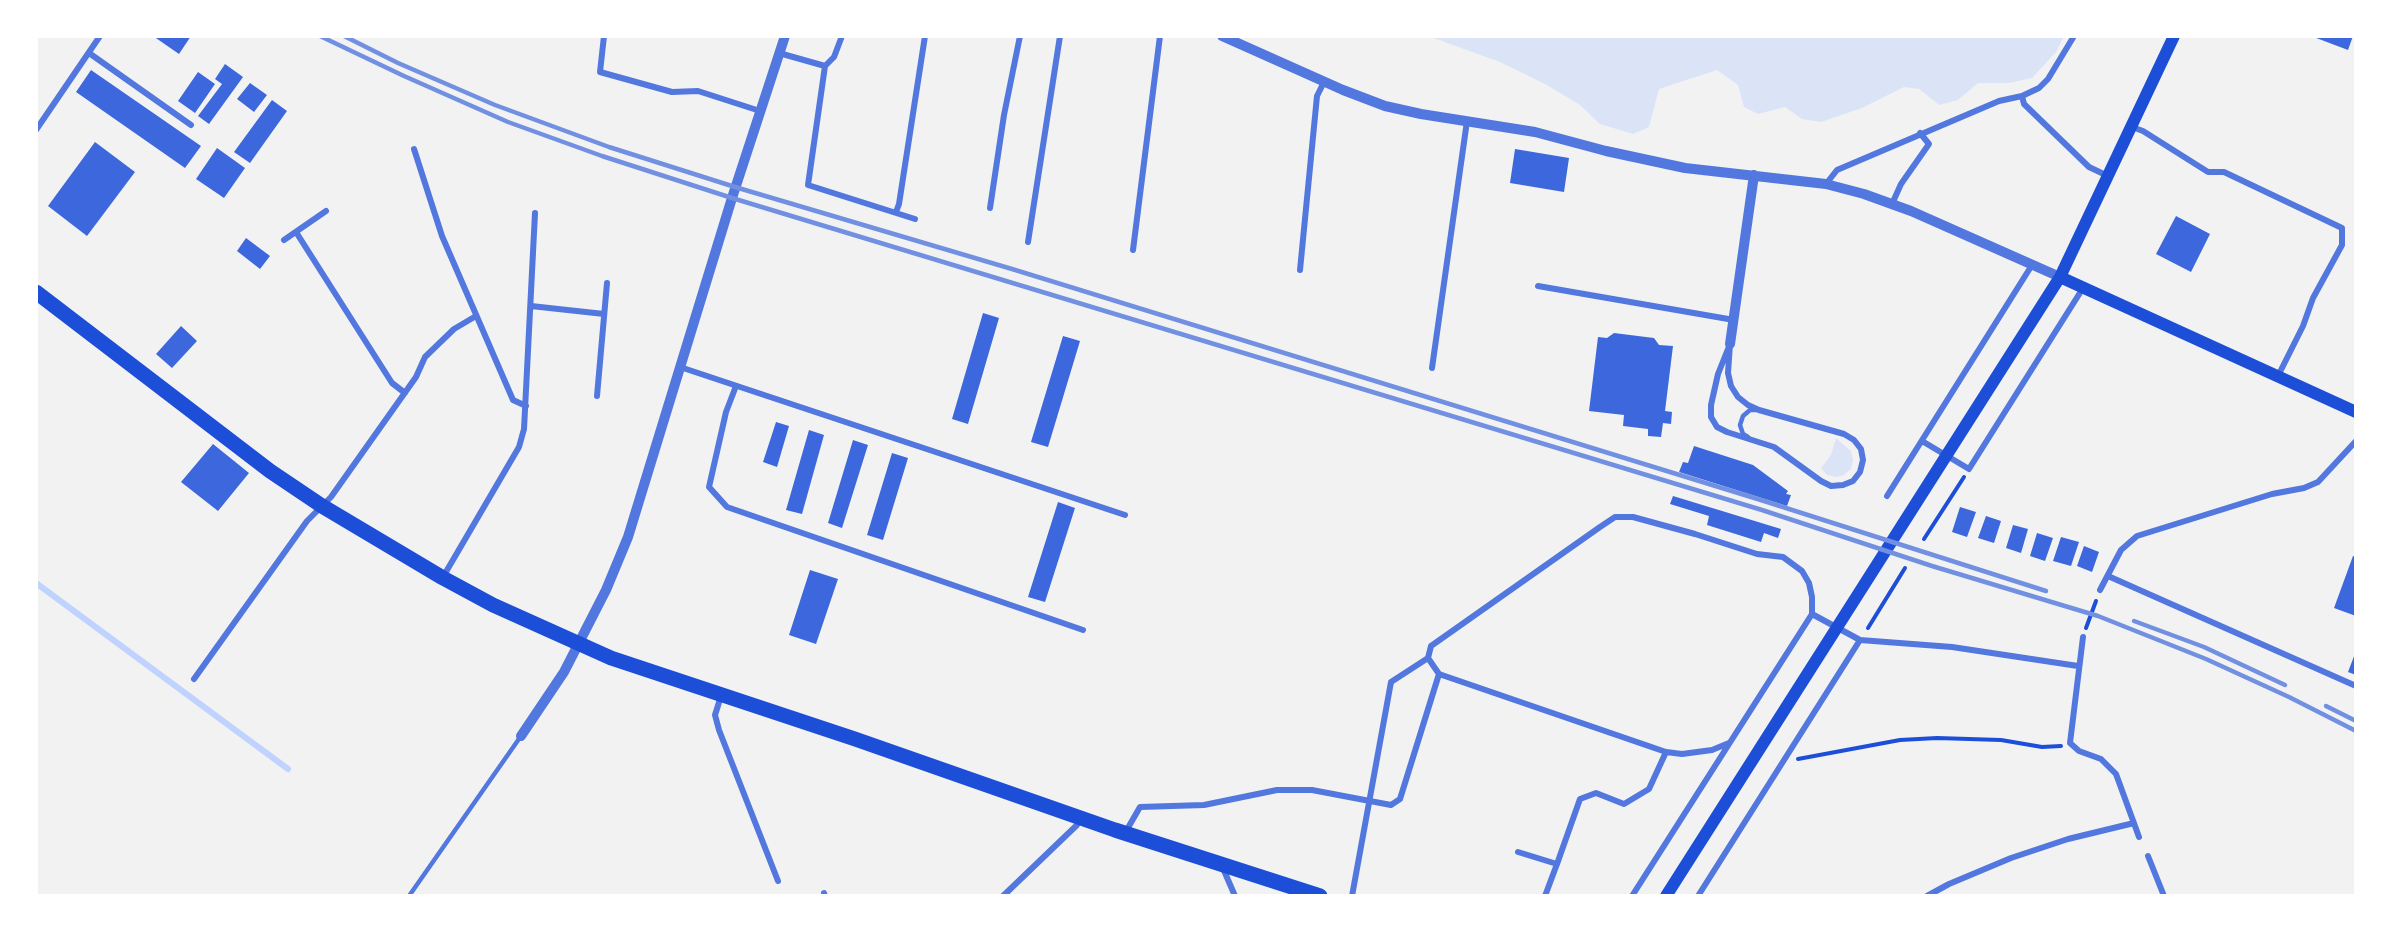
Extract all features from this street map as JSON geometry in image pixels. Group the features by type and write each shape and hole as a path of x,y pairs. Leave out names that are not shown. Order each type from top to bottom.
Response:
{"highway":[{"path":"36,292 270,471 322,506 493,605 611,658 1125,833 1320,896"}],"main road":[{"path":"1666,896 2060,277 2174,36"},
{"path":"2060,277 2356,412"}],"street":[{"path":"36,130 100,36"},
{"path":"604,36 600,72 672,92 698,91 760,111"},
{"path":"521,736 564,672 606,590 628,537 785,36"},
{"path":"842,36 834,57 825,66 808,185 915,219"},
{"path":"896,212 925,36"},
{"path":"990,208 1004,115 1020,36"},
{"path":"1028,242 1060,36"},
{"path":"1133,250 1160,36"},
{"path":"1222,36 1324,82 1385,106 1534,132 1605,151 1685,168 1826,184 1892,204 2060,277"},
{"path":"1826,184 1837,170 2000,101 2022,96 2039,88 2048,79 2074,36"},
{"path":"89,53 191,125"},
{"path":"779,53 825,66"},
{"path":"1300,270 1317,96 1324,82"},
{"path":"2022,96 2024,104 2089,167 2109,176"},
{"path":"1432,368 1467,121"},
{"path":"2132,127 2143,131 2208,172 2224,172 2342,228 2342,244 2313,298 2303,326 2278,376"},
{"path":"1892,204 1901,184 1929,144 1920,134"},
{"path":"414,149 442,236 476,316 513,400 526,406"},
{"path":"1730,344 1711,405 1711,417 1717,427 1779,450 1831,486 1843,485 1853,480 1860,472 1863,460 1861,449 1854,440 1844,434 1748,405 1738,397 1731,386 1728,374 1730,344 1754,175"},
{"path":"284,240 326,211"},
{"path":"443,578 519,447 524,429 535,213"},
{"path":"296,232 392,383 405,393"},
{"path":"1887,496 2032,265"},
{"path":"597,396 607,283"},
{"path":"1538,286 1734,320"},
{"path":"1922,441 1969,469 2083,288"},
{"path":"531,306 604,314"},
{"path":"194,679 307,521 331,497 405,393 425,357 454,329 476,316"},
{"path":"680,367 1125,515"},
{"path":"736,386 726,412 709,487 727,507 1083,630"},
{"path":"2100,590 2121,550 2137,536 2318,482 2356,441"},
{"path":"1352,896 1391,681 1428,658 1431,645 1615,517 1633,517 1695,534 1757,555 1783,557 1802,571 1809,583 1812,614 1632,896"},
{"path":"2108,576 2356,686"},
{"path":"1812,614 1860,640 1952,647 2078,666"},
{"path":"2083,637 2070,742 2079,751 2101,759 2116,774 2139,837"},
{"path":"1698,896 1860,640"},
{"path":"1428,658 1439,675 1666,752 1682,754 1712,750 1730,743"},
{"path":"1125,833 1140,807 1204,805 1277,790 1312,790 1391,805 1400,799 1439,675"},
{"path":"721,696 715,715 719,730 778,881"},
{"path":"1545,896 1580,799 1596,793 1624,804 1649,789 1666,752"},
{"path":"1004,896 1077,825 1080,816"},
{"path":"1927,896 1949,884 2011,858 2068,839 2134,823"},
{"path":"1518,852 1557,864"},
{"path":"2148,856 2164,896"},
{"path":"1221,864 1235,896"},
{"path":"1010,889 1016,896"}],"lane":[{"path":"1750,439 1743,434 1740,425 1743,416 1750,411 1760,410"},
{"path":"409,896 521,736"}],"path":[{"path":"1924,538 1969,469"},
{"path":"1860,640 1905,568"},
{"path":"2083,637 2100,590"},
{"path":"1787,756 1793,759 1811,758 1858,746 1937,738 2001,740 2042,747 2060,747 2070,742"}],"shaded area":[{"path":"1428,36 2064,36 2056,52 2032,78 2009,83 1978,83 1958,100 1939,105 1919,89 1904,87 1862,108 1821,122 1802,119 1785,107 1758,114 1744,107 1738,85 1717,70 1659,89 1649,127 1633,134 1600,124 1580,105 1545,84 1500,62"},
{"path":"1836,438 1851,451 1853,460 1851,469 1844,475 1836,477 1827,475 1821,468 1831,455"}],"building":[{"path":"153,36 191,36 179,54"},
{"path":"2311,36 2353,36 2348,50"},
{"path":"225,64 243,77 209,124 198,116 222,84 215,79"},
{"path":"91,70 201,146 185,168 76,92"},
{"path":"198,72 215,84 195,113 178,101"},
{"path":"250,83 267,95 254,112 237,99"},
{"path":"272,100 287,111 250,163 234,152"},
{"path":"95,142 135,172 87,236 48,206"},
{"path":"217,148 245,168 224,198 196,179"},
{"path":"1515,149 1569,158 1564,192 1510,183"},
{"path":"2176,216 2210,234 2191,272 2156,254"},
{"path":"246,238 270,256 260,269 237,251"},
{"path":"983,313 999,318 968,424 952,419"},
{"path":"181,326 197,341 172,368 156,354"},
{"path":"1614,333 1654,338 1659,345 1673,346 1665,411 1672,412 1671,424 1663,423 1661,437 1648,436 1648,429 1623,426 1624,415 1589,411 1598,337 1607,338"},
{"path":"1063,336 1080,341 1048,447 1031,442"},
{"path":"776,422 789,426 777,467 763,462"},
{"path":"809,430 824,435 802,514 786,510"},
{"path":"853,440 868,445 842,528 828,523"},
{"path":"213,444 249,473 218,511 181,482"},
{"path":"1694,446 1753,465 1788,491 1786,494 1791,495 1787,506 1679,472 1683,462 1688,463"},
{"path":"892,453 908,458 883,540 867,535"},
{"path":"1673,496 1781,529 1778,538 1764,533 1761,542 1707,525 1709,516 1670,504"},
{"path":"1058,502 1075,508 1045,602 1028,597"},
{"path":"1960,507 1976,512 1967,537 1952,532"},
{"path":"1986,516 2001,521 1994,543 1978,538"},
{"path":"2013,525 2028,529 2021,553 2006,548"},
{"path":"2037,533 2053,538 2045,561 2030,556"},
{"path":"2061,537 2079,542 2071,566 2053,561"},
{"path":"2084,546 2099,552 2092,572 2077,566"},
{"path":"2353,556 2356,557 2356,616 2334,608"},
{"path":"810,570 838,579 816,644 789,635"},
{"path":"2356,651 2356,675 2348,672"}],"waterway":[{"path":"36,583 288,769"}],"railway":[{"path":"320,36 508,122 602,156 732,198 1762,510 1932,566 2098,616 2206,659 2356,731"},
{"path":"344,36 398,63 495,105 609,147 1764,501 2046,591"},
{"path":"2134,621 2204,647 2285,685"},
{"path":"2326,706 2356,721"}]}
